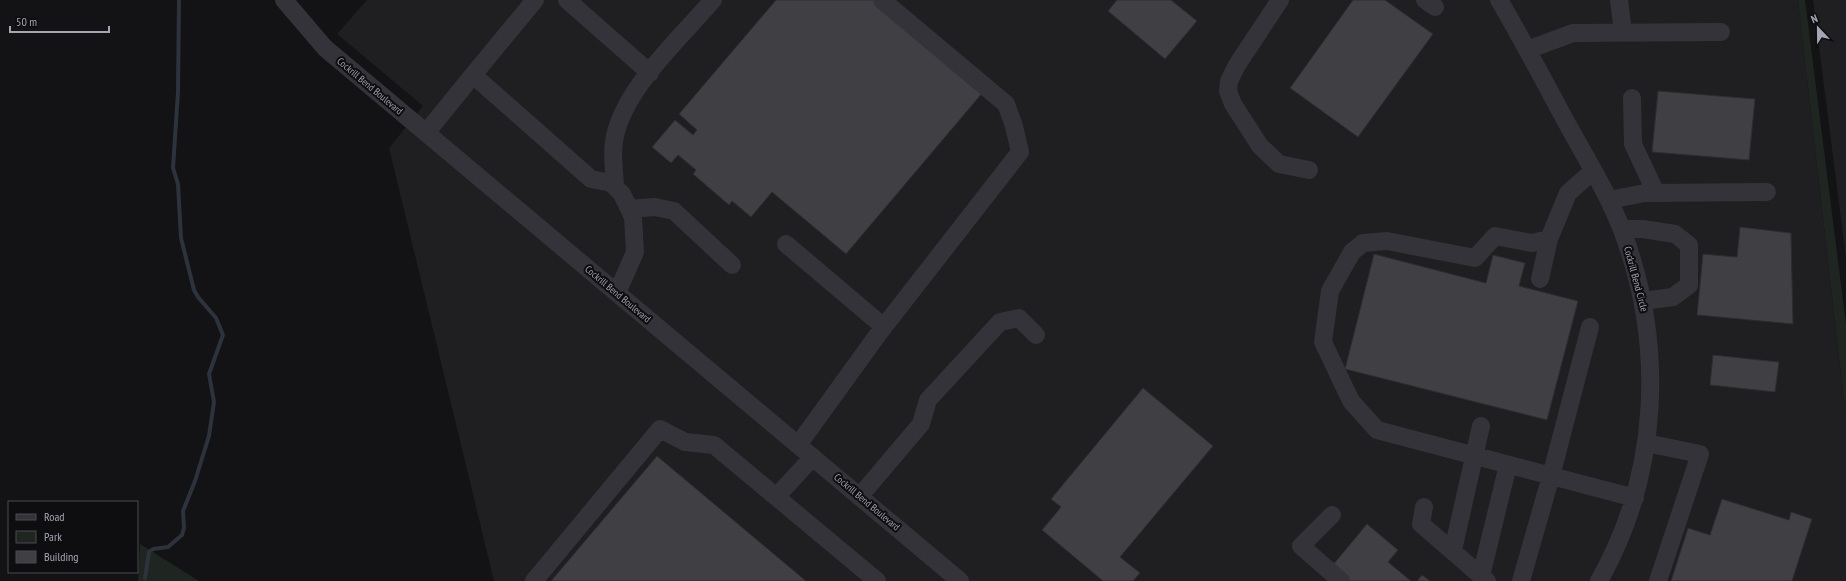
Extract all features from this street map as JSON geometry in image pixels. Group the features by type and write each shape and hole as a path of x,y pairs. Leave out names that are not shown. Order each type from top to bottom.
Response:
{"street":[{"name":"Cockrill Bend Boulevard","path":"284,0 325,48 960,581"},
{"path":"426,133 534,0"},
{"path":"568,0 650,72"},
{"path":"615,186 613,158 616,132 626,107 650,72 713,0"},
{"path":"798,445 884,327 1020,152 1014,126 1006,104 882,0"},
{"path":"1280,0 1237,65 1229,81 1228,91 1233,104 1260,146 1279,164 1309,170"},
{"name":"Cockrill Bend Circle","path":"1499,0 1609,200 1633,259 1647,322 1651,392 1646,443 1635,498 1618,543 1599,581"},
{"path":"1619,0 1623,32"},
{"path":"1527,50 1572,33 1721,32"},
{"path":"473,75 591,179 611,183 622,194 633,217 635,252 617,293"},
{"path":"1632,98 1633,144 1656,193"},
{"path":"1540,278 1549,239 1568,193 1593,171"},
{"path":"1609,200 1645,193 1767,192"},
{"path":"629,209 655,207 674,211 732,266"},
{"path":"1622,229 1643,229 1676,234 1689,245 1689,285 1673,297 1643,301"},
{"path":"1549,239 1532,243 1495,236 1475,258 1386,241 1363,243 1352,252 1330,291 1323,342 1350,401 1377,430 1474,457 1635,498"},
{"path":"786,244 884,327"},
{"path":"860,496 920,424 928,400 1000,322 1018,318 1036,335"},
{"path":"1521,581 1551,476 1590,327"},
{"path":"1453,550 1481,426"},
{"path":"534,581 660,429 685,442 714,445 877,581"},
{"path":"1646,443 1700,454 1658,581"},
{"path":"776,497 813,457"},
{"path":"1484,578 1508,465"},
{"path":"1424,507 1420,524 1453,550 1484,578"},
{"path":"1332,515 1301,546 1341,581"}],"shaded area":[{"path":"367,0 1798,0 1846,418 1846,581 494,581 389,148 423,106 337,34"},
{"path":"1813,0 1846,0 1846,258"}],"green space":[{"path":"1798,0 1805,0 1846,324 1846,418"},
{"path":"140,544 199,581 138,581"}],"building":[{"path":"776,0 875,0 984,91 846,254 772,192 751,217 732,201 729,205 693,174 696,170 678,155 671,163 652,147 675,120 693,135 697,130 679,114"},
{"path":"1117,0 1171,0 1197,21 1165,59 1108,11"},
{"path":"1353,0 1385,0 1433,34 1358,137 1290,88"},
{"path":"1658,91 1755,99 1749,160 1652,152"},
{"path":"1740,227 1791,233 1793,324 1697,315 1703,254 1737,257"},
{"path":"1374,254 1486,283 1493,255 1525,263 1519,286 1578,301 1547,420 1345,369"},
{"path":"1713,355 1779,362 1775,392 1710,385"},
{"path":"1143,388 1213,446 1120,557 1140,573 1133,581 1103,581 1042,530 1061,507 1051,499"},
{"path":"657,456 806,581 551,581"},
{"path":"1722,499 1789,520 1791,512 1812,519 1792,581 1671,581 1688,528 1710,535"},
{"path":"1367,524 1398,550 1388,562 1411,581 1350,581 1332,566"},
{"path":"1422,575 1430,581 1417,581"}],"waterway":[{"path":"145,578 149,552 153,549 168,547 182,535 184,528 183,511 195,481 209,436 214,402 209,374 223,335 216,318 194,290 181,238 178,184 173,168 178,92 179,0"}]}
